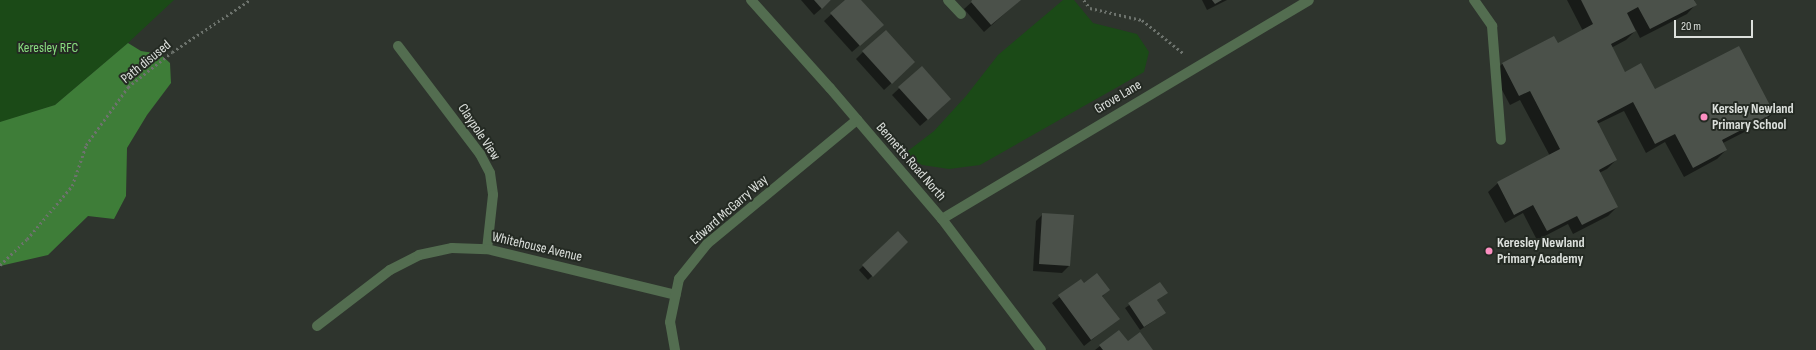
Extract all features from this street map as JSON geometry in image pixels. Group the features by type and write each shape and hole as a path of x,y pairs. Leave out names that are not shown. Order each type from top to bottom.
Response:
{"street":[{"name":"Bennetts Road North","path":"751,0 942,219 1041,350"},
{"path":"948,0 961,14"},
{"name":"Grove Lane","path":"942,219 1309,0"},
{"path":"1474,0 1492,26 1501,140"},
{"name":"Claypole View","path":"398,46 480,154 490,173 493,195 488,249"},
{"name":"Edward McGarry Way","path":"674,350 670,322 678,279 707,244 857,120"},
{"name":"Whitehouse Avenue","path":"317,326 390,270 419,255 452,248 488,249 675,295"}],"path":[{"name":"Path disused","path":"0,265 27,239 72,186 86,144 128,87 172,52 250,0"},
{"path":"1084,0 1090,8 1142,20 1198,65"}],"green space":[{"name":"Keresley RFC","path":"0,0 174,0 128,43 55,105 1,122 0,125"},
{"path":"1063,0 1074,0 1093,23 1137,34 1149,52 1144,72 980,165 949,169 922,165 904,154 934,131 966,96 998,55"},
{"path":"128,43 141,51 160,54 170,63 171,83 147,115 127,148 126,196 114,219 88,216 48,255 0,266 0,122 55,105"}],"building":[{"path":"814,0 831,0 822,9"},
{"path":"845,0 861,0 884,25 860,46 830,13"},
{"path":"972,0 1021,0 991,25 971,2"},
{"path":"1212,0 1222,0 1215,4"},
{"name":"Kersley Newland Primary School","path":"1581,0 1694,0 1697,5 1650,29 1638,7 1627,13 1636,31 1611,44 1625,72 1641,63 1655,89 1739,46 1774,113 1722,140 1727,150 1693,168 1675,134 1655,144 1633,102 1597,121 1617,160 1599,170 1618,207 1582,225 1577,216 1547,231 1533,205 1514,215 1497,182 1560,149 1530,91 1519,96 1502,63 1554,36 1558,43 1593,24"},
{"path":"886,30 915,62 892,84 862,51"},
{"path":"922,66 951,99 928,120 898,87"},
{"path":"1042,213 1074,215 1070,266 1039,264"},
{"path":"898,231 908,242 873,277 862,265"},
{"path":"1097,273 1110,290 1102,296 1120,319 1091,340 1058,295 1081,279 1084,283"},
{"path":"1160,282 1168,293 1157,300 1166,313 1144,327 1128,303"},
{"path":"1119,330 1128,341 1140,332 1153,350 1103,350 1099,345"}],"place":[{"name":"Kersley Newland Primary School","path":"1704,117"},
{"name":"Keresley Newland Primary Academy","path":"1489,251"}]}
